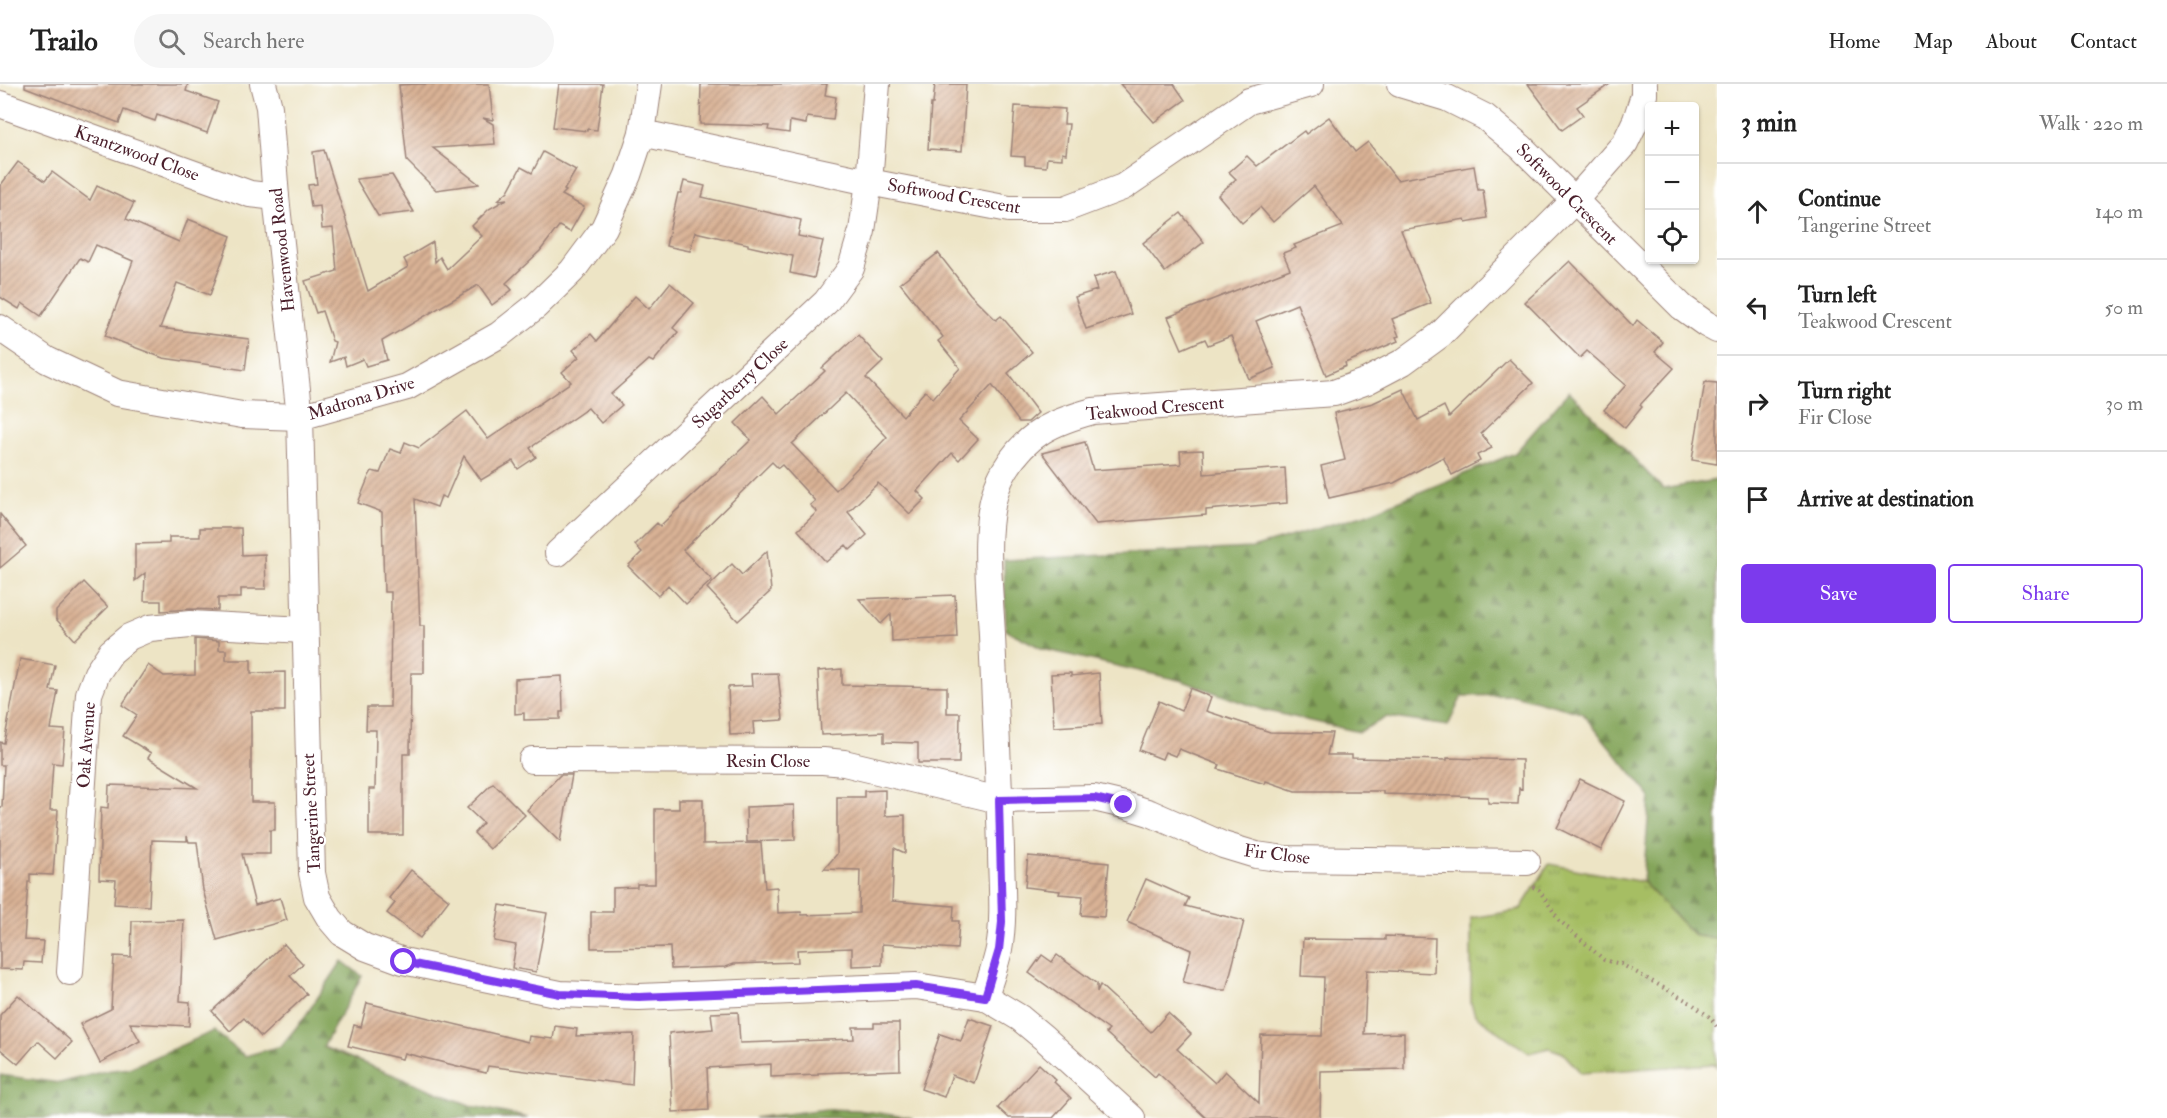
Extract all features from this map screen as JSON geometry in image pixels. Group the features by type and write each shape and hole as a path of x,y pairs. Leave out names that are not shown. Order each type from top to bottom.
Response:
{"street":[{"name":"Havenwood Road","path":"263,84 269,107 276,197 300,417"},
{"name":"Madrona Drive","path":"0,328 47,360 117,393 242,415 300,417 407,387 499,335 536,306 572,271 604,228 628,175 642,133 649,84"},
{"name":"Sugarberry Close","path":"558,553 826,302 842,283 851,268 862,231 869,182 877,84"},
{"name":"Softwood Crescent","path":"642,133 869,182 1008,209 1065,209 1123,187 1243,92 1311,84"},
{"name":"Softwood Crescent","path":"1400,84 1447,98 1485,117 1521,147 1682,307 1717,330"},
{"name":"Teakwood Crescent","path":"985,997 999,950 1002,922 988,546 993,498 1004,471 1022,447 1037,433 1060,420 1093,411 1334,393 1368,381 1403,362 1440,335 1574,201 1625,143 1642,104 1644,84"},
{"name":"Krantzwood Close","path":"0,104 250,194 276,197"},
{"name":"Tangerine Street","path":"300,417 312,873 317,897 330,919 342,933 365,947 404,962 560,994 639,997 916,986 985,997 1020,1018 1132,1118"},
{"name":"Oak Avenue","path":"70,972 89,694 97,673 111,652 129,638 150,628 190,624 305,630"},
{"name":"Resin Close","path":"532,760 823,761 844,763 999,800"},
{"name":"Fir Close","path":"999,800 1094,798 1150,813 1234,848 1256,855 1285,859 1515,862"}],"path":[{"path":"1515,862 1522,883 1539,890 1559,920 1604,960 1621,964 1691,1004 1711,1018 1717,1027"}],"green space":[{"path":"1569,391 1663,489 1717,480 1717,938 1695,936 1643,882 1650,796 1582,713 1514,695 1462,696 1448,726 1387,717 1359,732 1263,710 1183,681 1043,649 1006,630 1004,560 1252,548 1369,513 1515,453"},
{"path":"1549,864 1643,882 1695,936 1717,938 1717,1067 1714,1064 1581,1073 1563,1053 1549,1048 1529,1053 1475,1015 1471,1003 1471,918 1520,910"},
{"path":"342,961 362,976 323,1047 472,1106 528,1118 0,1118 0,1075 60,1083 105,1071 129,1068 214,1031 245,1056 281,1046 304,1018"},
{"path":"826,1109 857,1110 913,1118 754,1118"}],"building":[{"path":"25,84 188,84 186,91 218,102 207,133 157,115 155,121 124,110 119,123 25,87"},
{"path":"489,84 493,120 483,118 493,124 495,144 433,148 479,184 436,190 407,161 399,85"},
{"path":"559,84 603,84 597,130 553,127"},
{"path":"701,84 827,84 825,95 836,97 833,120 807,117 806,124 790,121 789,133 768,130 769,126 700,124"},
{"path":"935,84 966,84 962,151 928,149 931,104 933,104"},
{"path":"1120,84 1174,84 1185,100 1154,122"},
{"path":"1528,84 1610,84 1577,107 1583,115 1562,130"},
{"path":"1015,106 1065,109 1064,124 1069,124 1066,154 1062,153 1062,159 1047,158 1046,167 1025,165 1025,157 1011,156"},
{"path":"1329,117 1355,152 1368,142 1397,180 1474,166 1478,190 1483,190 1487,218 1466,222 1465,219 1401,230 1431,303 1392,319 1399,336 1396,337 1398,341 1345,363 1346,366 1326,375 1297,304 1256,321 1275,368 1249,379 1231,336 1208,345 1205,339 1182,349 1168,317 1290,269 1283,253 1296,248 1294,245 1343,226 1314,186 1273,222 1260,207 1242,223 1218,195 1236,179 1229,172 1247,156 1257,166 1304,131 1306,134"},
{"path":"324,150 368,291 408,267 404,259 433,242 435,262 440,257 447,269 482,236 472,226 489,209 507,199 498,200 508,191 521,167 532,173 543,152 576,170 562,195 584,207 570,232 559,226 540,251 506,283 512,290 492,305 478,285 382,341 387,360 366,366 363,359 346,366 344,357 330,362 335,342 332,341 322,311 316,313 305,281 337,271 333,228 322,229 320,206 311,207 308,185 317,184 313,152"},
{"path":"18,162 45,181 52,172 90,200 97,186 134,203 126,219 179,242 188,219 231,236 210,295 177,283 160,328 249,339 245,370 163,358 105,336 133,261 96,245 88,262 80,258 41,316 22,303 19,309 0,297 0,186"},
{"path":"392,175 414,212 378,216 356,179"},
{"path":"684,181 705,186 702,197 801,220 798,236 823,241 814,278 790,273 793,256 695,232 690,251 666,246 678,193 681,193"},
{"path":"1181,213 1204,242 1165,272 1143,243"},
{"path":"938,253 970,294 996,320 1001,316 1032,352 1008,373 1038,413 1028,422 1019,422 992,385 959,421 978,439 959,460 952,453 917,491 925,499 910,514 878,483 848,512 867,535 850,550 846,545 826,562 798,530 817,512 810,505 815,501 782,465 778,468 772,462 683,550 712,580 686,604 668,585 658,596 628,566 642,552 635,545 657,523 660,526 751,440 735,423 763,396 779,414 825,371 822,368 858,335 883,362 866,378 903,416 925,391 933,398 960,368 938,341 943,337 900,283","holes":["846,393 887,437 836,490 792,444"]},
{"path":"1570,261 1633,326 1637,320 1663,342 1655,352 1674,368 1640,405 1642,407 1625,428 1604,410 1626,385 1587,351 1580,358 1525,302"},
{"path":"1116,271 1131,314 1086,329 1075,297 1097,290 1093,278"},
{"path":"670,283 694,303 673,328 678,332 653,362 649,360 611,394 622,405 601,423 588,408 530,448 536,457 518,469 513,461 481,480 464,456 446,498 441,496 437,507 415,499 420,626 424,626 424,673 411,673 410,754 403,754 403,835 369,835 369,789 375,789 376,730 366,730 367,707 390,707 391,592 384,592 382,512 358,503 369,476 372,471 380,473 390,449 401,453 405,442 419,448 467,411 488,439 571,382 562,372 579,357 573,350 591,334 597,341 635,296 649,309"},
{"path":"1509,359 1533,383 1481,433 1492,448 1477,455 1480,461 1452,475 1443,457 1394,483 1329,498 1321,466 1345,460 1334,413 1373,403 1403,389 1418,420 1444,406 1449,417"},
{"path":"1705,382 1717,383 1717,464 1692,460"},
{"path":"1085,442 1093,470 1181,464 1180,451 1203,450 1204,474 1285,468 1287,503 1206,510 1206,515 1096,524 1042,453"},
{"path":"0,514 26,546 0,568"},
{"path":"200,528 241,528 242,555 265,554 266,589 241,589 241,598 218,598 218,610 161,611 161,601 144,601 145,573 135,581 135,544 169,543 169,537 200,537"},
{"path":"767,551 771,591 738,621 707,588 732,564 742,575"},
{"path":"84,582 108,607 75,640 56,619 56,611"},
{"path":"955,595 957,638 892,641 891,614 881,624 859,599"},
{"path":"195,639 219,641 219,650 226,650 226,660 251,660 251,673 285,672 285,711 251,711 251,802 275,802 275,830 270,830 270,854 242,854 255,905 280,898 287,920 217,940 203,890 197,842 189,842 187,836 187,841 152,840 149,906 114,904 116,880 99,879 101,807 108,808 109,785 197,788 148,758 151,753 123,736 137,715 122,705 148,665 164,676 195,675"},
{"path":"20,659 55,665 50,690 58,691 51,729 65,730 62,764 53,763 50,810 58,810 53,875 30,874 30,882 28,882 24,940 43,941 41,963 24,962 23,970 0,969 0,807 2,807 4,765 0,765 0,742 4,743"},
{"path":"842,669 842,685 947,687 947,713 960,713 959,763 918,763 918,743 884,742 884,732 821,735 818,671"},
{"path":"778,673 783,720 753,722 754,734 730,735 728,687 752,686 751,674"},
{"path":"1071,673 1071,676 1099,673 1102,724 1054,727 1051,674"},
{"path":"562,676 563,712 560,712 560,719 524,720 524,713 515,714 515,679"},
{"path":"1190,688 1211,697 1206,711 1270,732 1332,733 1327,755 1352,755 1352,758 1522,760 1522,789 1519,788 1518,804 1488,803 1488,797 1383,794 1383,791 1295,791 1218,769 1220,765 1179,749 1175,756 1165,752 1162,759 1139,750 1159,701 1181,711"},
{"path":"560,775 572,775 560,842 527,810"},
{"path":"1580,779 1625,801 1601,850 1557,828"},
{"path":"493,783 525,815 490,849 474,833 483,823 467,808"},
{"path":"885,790 885,816 905,815 905,853 894,848 892,901 954,906 953,921 959,921 957,949 882,944 882,965 852,966 852,948 797,950 798,962 671,969 670,947 591,948 591,912 613,912 613,888 655,884 655,809 679,809 679,799 703,799 703,844 761,843 765,888 777,887 778,913 801,912 802,915 859,913 860,870 824,869 837,854 837,797 864,797 864,791"},
{"path":"794,805 795,840 747,842 746,807"},
{"path":"1028,856 1109,863 1104,917 1081,915 1083,896 1025,887"},
{"path":"411,870 449,900 420,938 387,913 395,903 389,898"},
{"path":"1146,879 1189,898 1185,906 1244,921 1226,990 1183,982 1191,950 1127,922"},
{"path":"500,905 547,913 536,972 512,968 516,945 494,941"},
{"path":"184,920 180,1001 190,1002 189,1026 130,1023 140,1041 100,1063 80,1024 111,1009 114,956 131,957 132,921"},
{"path":"1385,936 1435,938 1434,973 1367,970 1364,1034 1404,1033 1404,1069 1321,1071 1320,1118 1206,1118 1158,1073 1155,1077 1106,1033 1109,1030 1029,973 1042,955 1052,962 1057,955 1097,984 1097,992 1100,985 1151,1032 1168,1013 1191,1034 1177,1049 1215,1083 1225,1071 1259,1103 1261,1035 1322,1036 1324,977 1301,976 1303,939 1385,940"},
{"path":"284,944 303,964 290,976 307,994 261,1037 244,1018 230,1031 212,1011"},
{"path":"18,995 72,1042 57,1058 38,1041 18,1064 0,1049 0,1015"},
{"path":"367,1003 528,1042 529,1036 553,1039 555,1026 577,1029 576,1036 634,1034 632,1085 488,1066 486,1073 404,1053 402,1059 348,1046 354,1025 361,1027"},
{"path":"738,1012 740,1043 854,1039 853,1027 874,1027 874,1023 899,1023 900,1070 771,1077 771,1064 707,1068 709,1110 673,1112 669,1033 713,1029 711,1013"},
{"path":"969,1018 993,1026 974,1083 952,1075 944,1097 921,1089 940,1034 961,1041"},
{"path":"1039,1064 1071,1098 1053,1118 1009,1118 998,1108"}],"route":[{"path":"404,962 560,994 639,997 916,986 985,997 999,950 1002,922 999,800 1094,798 1124,805"}]}
